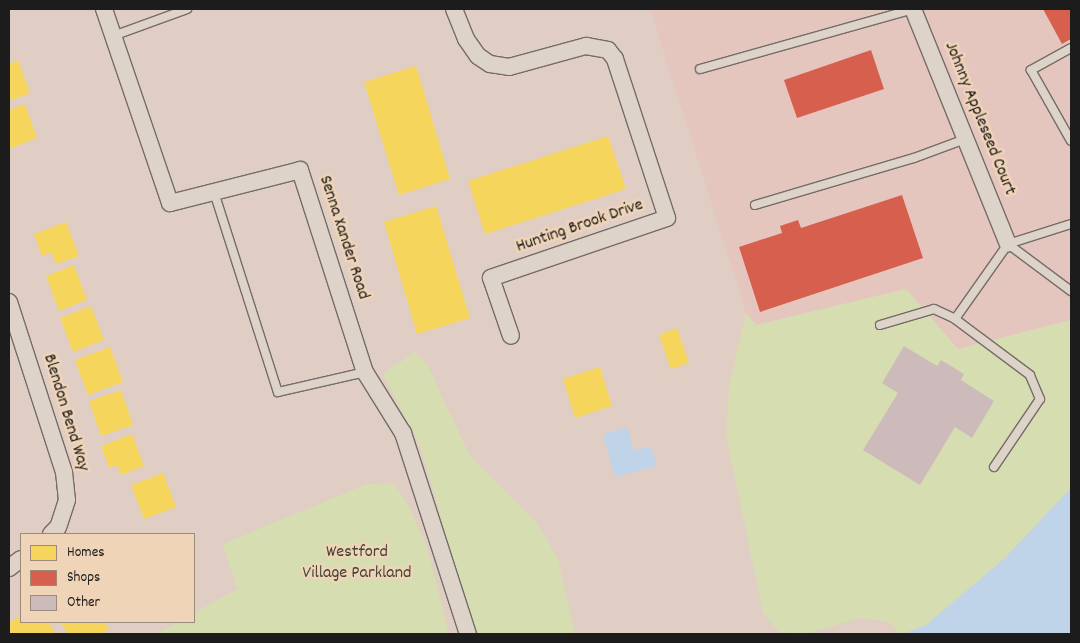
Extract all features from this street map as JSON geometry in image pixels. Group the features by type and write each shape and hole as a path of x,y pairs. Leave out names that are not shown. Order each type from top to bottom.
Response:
{"street":[{"name":"Senna Xander Road","path":"104,9 170,203 300,170 365,372 403,433 468,634"},
{"name":"Hunting Brook Drive","path":"454,9 466,39 478,56 490,64 509,67 586,46 603,48 616,59 667,218 491,278 511,336"},
{"name":"Johnny Appleseed Court","path":"913,9 1008,244"},
{"name":"Blendon Bend Way","path":"9,302 64,472 67,500 58,527 53,533"},
{"path":"9,568 20,561"}],"lane":[{"path":"114,36 187,9"},
{"path":"700,70 913,9"},
{"path":"1071,48 1031,70 1071,141"},
{"path":"755,205 914,158 966,139"},
{"path":"214,192 278,392 365,372"},
{"path":"955,319 1008,244 1071,224"},
{"path":"1008,244 1071,291"},
{"path":"880,325 934,309 955,319 1030,375 1036,384 1040,399 994,467"}],"shaded area":[{"path":"650,9 1071,9 1071,320 958,349 906,289 756,325 746,313"}],"green space":[{"path":"906,289 958,349 1071,320 1071,488 1004,559 926,625 901,634 888,622 861,618 805,634 779,632 763,613 726,434 729,385 746,313 756,325"},
{"path":"415,352 427,364 470,456 537,523 558,559 575,634 475,634 421,449 383,374"},
{"name":"Westford Village Parkland","path":"394,483 411,510 427,547 449,634 156,634 177,623 195,623 195,612 237,589 223,544 367,484"}],"water":[{"path":"627,427 634,451 651,446 657,466 615,477 603,434"},
{"path":"1071,488 1071,634 905,634 926,625 1004,559"}],"building: Homes":[{"path":"18,60 30,93 9,101 9,64"},
{"path":"416,66 450,179 399,195 364,82"},
{"path":"25,104 37,138 9,149 9,110"},
{"path":"608,136 626,189 485,234 468,181"},
{"path":"436,206 470,318 417,334 384,222"},
{"path":"66,222 79,256 56,264 51,252 42,256 34,234"},
{"path":"74,265 87,300 59,311 46,276"},
{"path":"91,306 104,340 73,352 60,318"},
{"path":"677,328 689,363 671,369 659,335"},
{"path":"110,347 123,382 88,395 75,360"},
{"path":"600,367 612,406 575,418 563,379"},
{"path":"121,390 133,425 101,436 89,401"},
{"path":"132,434 144,466 121,475 117,465 109,468 101,446"},
{"path":"163,473 176,507 144,519 131,485"},
{"path":"20,616 20,623 49,623 56,634 11,634 9,623"},
{"path":"61,623 105,623 109,629 101,634 68,634"}],"building: Shops":[{"path":"1043,9 1071,9 1071,39 1062,44"},
{"path":"871,50 884,89 797,118 784,80"},
{"path":"902,195 923,258 760,312 739,247 782,233 780,226 798,220 801,228"}],"building: Other":[{"path":"904,346 937,366 941,360 964,374 961,380 994,401 972,438 955,427 920,485 863,450 898,393 882,383"}]}
